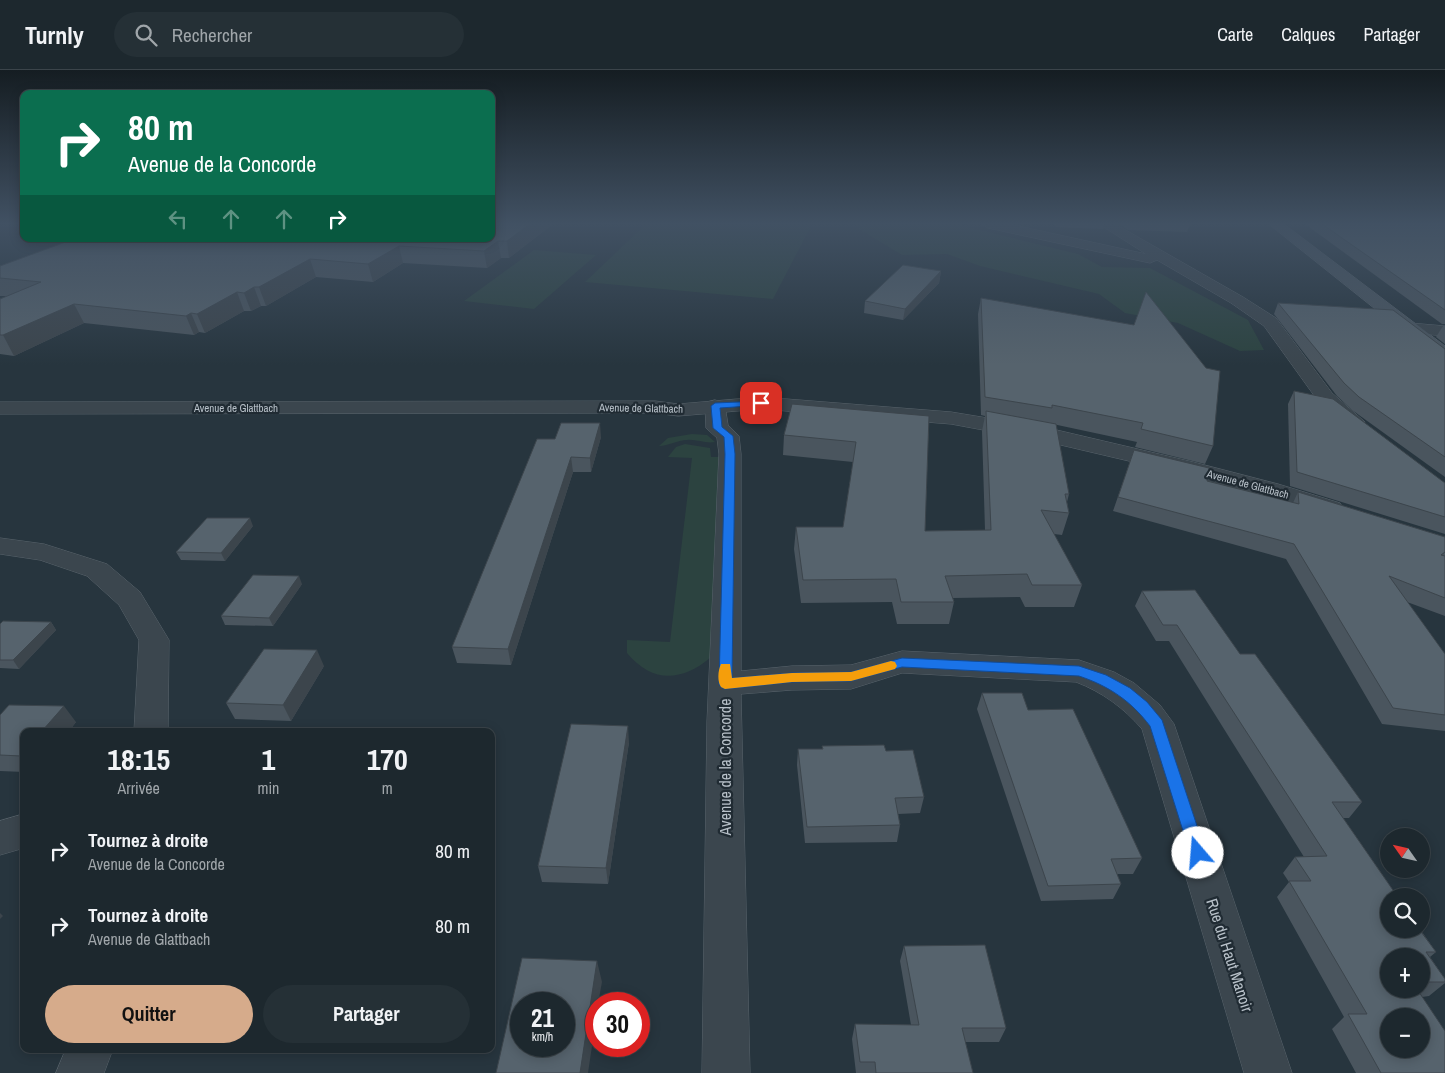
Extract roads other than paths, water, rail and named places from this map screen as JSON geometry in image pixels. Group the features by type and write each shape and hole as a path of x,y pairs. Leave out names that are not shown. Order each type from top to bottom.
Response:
{"main road":[{"path":"1336,271 1445,355"}],"street":[{"path":"1184,271 1237,300 1270,322 1324,397 1344,415 1368,432"},
{"path":"1410,328 1445,331"},
{"name":"Avenue de Glattbach","path":"0,408 590,406 655,407 678,410 761,403 810,406 952,418 1048,435 1269,489 1349,514"},
{"name":"Avenue de la Concorde","path":"715,406 717,428 728,436 730,454 725,684 726,1073"},
{"path":"0,546 44,552 97,570 130,599 154,640 151,728"},
{"name":"Rue du Haut Manoir","path":"725,684 792,678 851,677 902,662 1079,671 1101,679 1125,692 1142,706 1157,724 1268,1073"},
{"path":"0,838 20,832"},
{"path":"80,1073 88,1053"}]}
